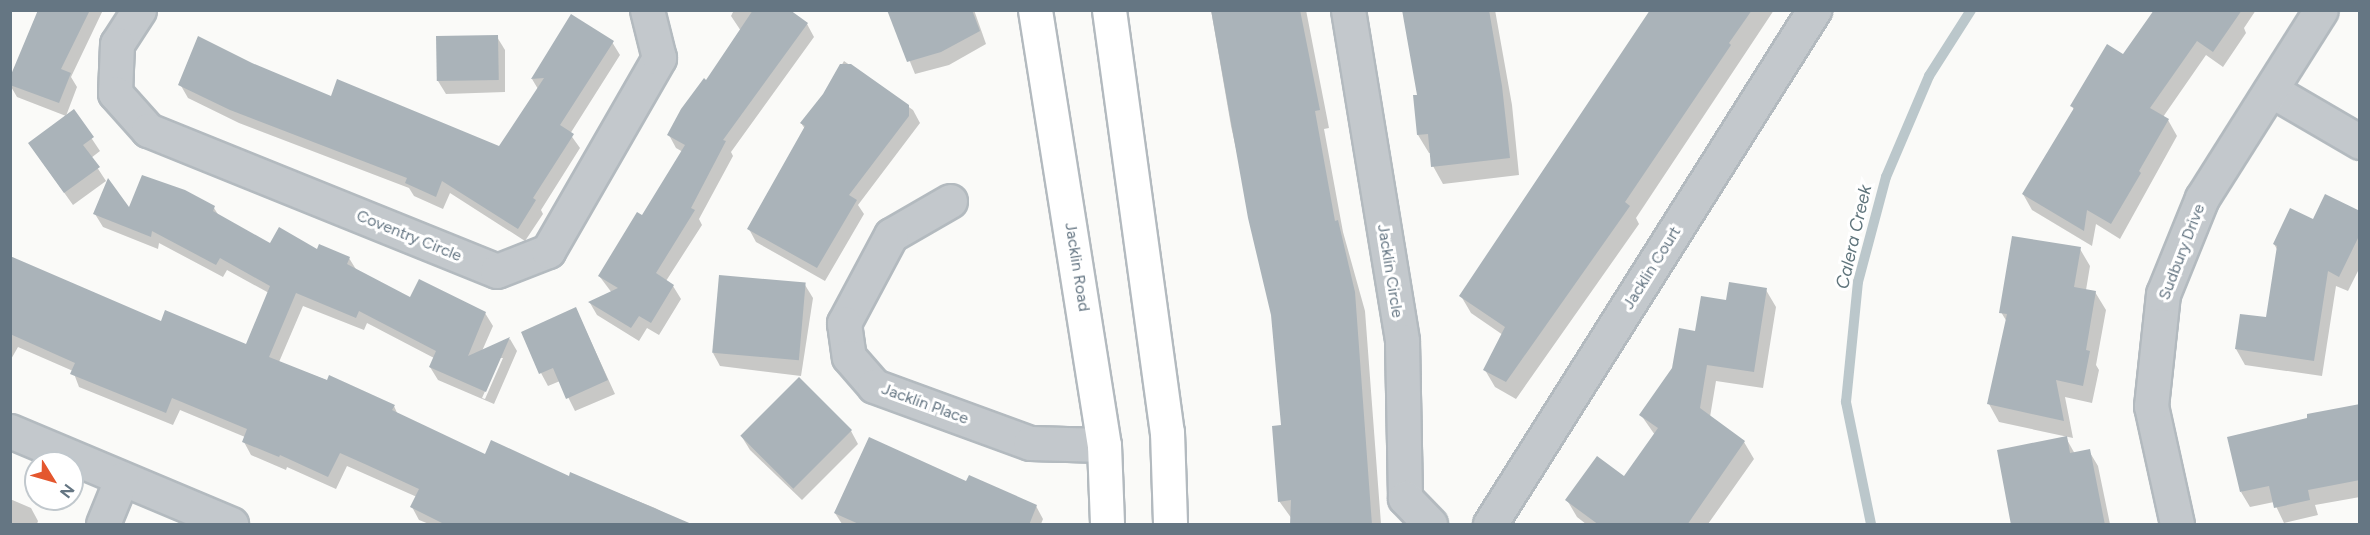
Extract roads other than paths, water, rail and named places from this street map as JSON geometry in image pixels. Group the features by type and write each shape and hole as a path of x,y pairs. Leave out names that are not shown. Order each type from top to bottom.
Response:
{"main road":[{"name":"Jacklin Road","path":"1035,10 1104,445 1107,525"},
{"path":"1109,10 1167,432 1170,525"}],"street":[{"name":"Coventry Circle","path":"139,10 117,44 115,93 148,130 497,271 548,250 659,58 647,10"},
{"name":"Jacklin Circle","path":"1348,10 1402,341 1406,498 1430,525"},
{"name":"Jacklin Court","path":"1490,525 1814,10"},
{"name":"Sudbury Drive","path":"2177,525 2151,406 2163,294 2202,198 2321,10"},
{"path":"2271,90 2360,142"},
{"name":"Jacklin Place","path":"950,201 891,235 844,323 849,357 874,386 1030,443 1104,445"},
{"path":"10,431 231,525"},
{"path":"103,525 121,480"}],"waterway":[{"name":"Calera Creek","path":"1871,524 1846,402 1858,282 1886,177 1929,76 1971,10"}]}
